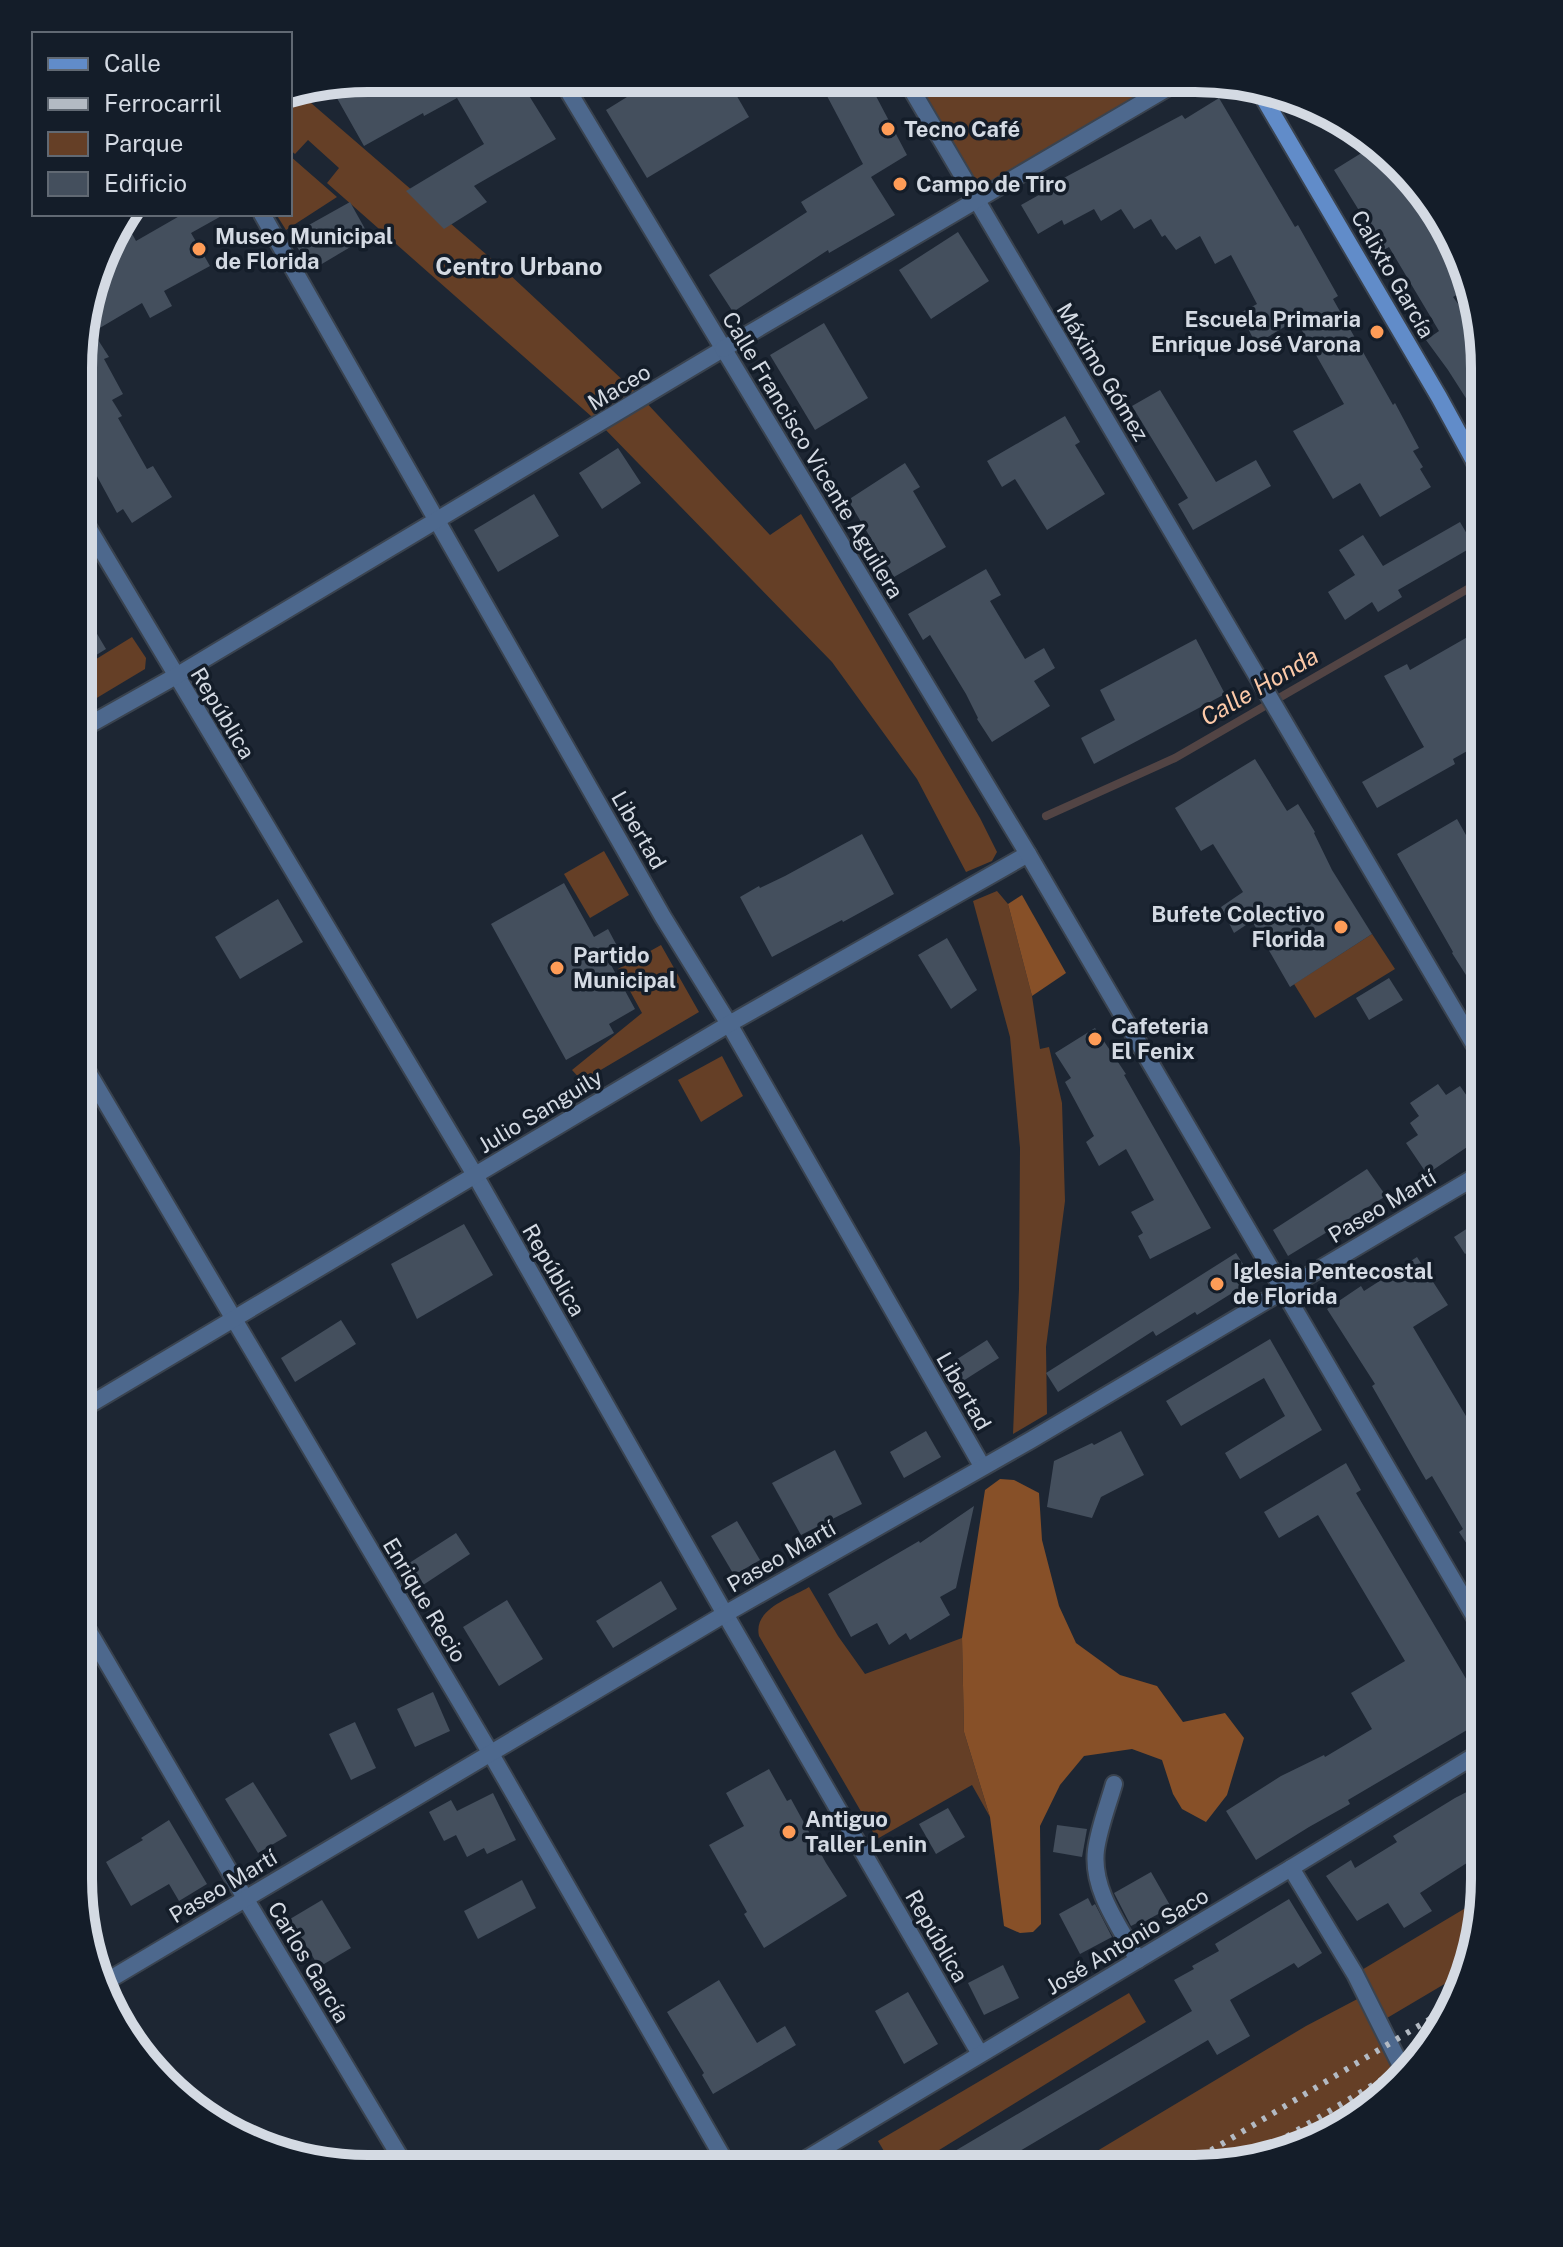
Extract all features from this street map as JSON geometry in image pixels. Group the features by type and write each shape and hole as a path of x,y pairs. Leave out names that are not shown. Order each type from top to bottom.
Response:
{"main road":[{"name":"Calixto García","path":"1265,101 1471,455"}],"street":[{"name":"Calle Francisco Vicente Aguilera","path":"569,92 1028,854 1470,1609"},
{"name":"Máximo Gómez","path":"913,92 1471,1038"},
{"name":"Maceo","path":"92,723 1161,92"},
{"name":"Libertad","path":"263,216 663,917 729,1024 982,1466"},
{"name":"República","path":"92,534 475,1175 980,2054"},
{"name":"Julio Sanguily","path":"92,1403 729,1024 1028,854"},
{"name":"Enrique Recio","path":"92,1079 491,1754 722,2155"},
{"name":"Paseo Martí","path":"111,1979 725,1614 1044,1432 1470,1180"},
{"name":"Carlos García","path":"92,1637 399,2155"},
{"name":"José Antonio Saco","path":"813,2155 1470,1759"},
{"path":"1114,1784 1096,1851 1097,1876 1103,1895 1138,1960"},
{"path":"1291,1868 1355,1974 1400,2064"}],"green space":[{"path":"913,92 1161,92 976,201"},
{"path":"306,99 509,274 642,398 770,535 801,514 980,818 997,852 992,861 966,872 917,779 832,662 600,424 327,183 339,168 308,140 295,154 292,152 292,102"},
{"path":"292,158 337,197 286,230 277,216 292,216"},
{"path":"132,637 146,658 145,669 92,701 92,662"},
{"path":"604,851 629,895 590,918 564,874"},
{"path":"997,891 1008,904 1032,996 1040,1049 1049,1047 1062,1103 1065,1201 1046,1347 1047,1414 1013,1434 1019,1289 1020,1148 1010,1037 973,901"},
{"path":"1372,934 1395,969 1315,1018 1294,984"},
{"path":"661,945 699,1012 582,1081 572,1070 642,1013 618,969"},
{"path":"722,1056 743,1096 701,1122 678,1080"},
{"path":"809,1587 865,1674 962,1638 964,1732 990,1817 972,1785 877,1839 759,1636 761,1619 767,1612"},
{"path":"1469,1906 1466,1933 1451,1980 1382,2021 1400,2064 1348,2109 1317,2127 1284,2140 1231,2153 1090,2155 1306,2026 1365,1995 1355,1974"},
{"path":"1129,1993 1146,2022 931,2155 886,2155 878,2141"}],"shaded area":[{"path":"1022,895 1066,973 1032,996 1008,904"},
{"path":"1000,1479 1014,1480 1039,1493 1042,1540 1059,1606 1076,1643 1120,1675 1157,1686 1183,1722 1225,1713 1244,1738 1227,1795 1206,1822 1182,1809 1173,1794 1162,1760 1132,1749 1084,1756 1060,1785 1040,1826 1041,1924 1033,1932 1020,1933 1004,1926 990,1817 964,1732 962,1638 985,1490"}],"building":[{"path":"527,92 556,139 474,186 487,202 444,229 406,191 484,144 457,98 364,146 335,94"},
{"path":"635,92 735,92 749,117 647,178 606,110"},
{"path":"825,92 874,92 907,155 871,177 895,215 829,253 828,250 733,312 709,275 807,212 801,202 863,164"},
{"path":"1219,98 1295,227 1298,225 1338,296 1333,299 1419,448 1413,451 1431,487 1380,517 1360,483 1333,499 1293,431 1344,404 1296,320 1256,344 1240,313 1257,304 1231,255 1215,264 1200,236 1176,250 1165,235 1162,237 1151,219 1134,229 1121,209 1101,221 1094,209 1064,225 1062,220 1038,234 1021,205 1046,191 1045,188 1182,115 1185,119"},
{"path":"1365,151 1414,200 1434,230 1460,293 1453,297 1466,315 1471,406 1426,340 1439,331 1389,247 1371,257 1356,231 1368,225 1334,170"},
{"path":"350,202 369,236 310,271 291,235"},
{"path":"180,216 221,216 191,233 210,266 164,291 172,306 150,318 142,303 94,331 101,296 130,229 136,241"},
{"path":"958,232 989,281 931,319 899,270"},
{"path":"824,323 868,398 815,430 770,355"},
{"path":"94,333 109,357 104,359 123,394 112,400 122,416 118,418 147,469 153,466 172,497 132,523 123,509 117,513 92,467"},
{"path":"1160,390 1216,482 1256,460 1271,486 1193,530 1178,504 1188,498 1132,406"},
{"path":"1065,416 1080,442 1075,445 1105,494 1047,530 1015,479 1002,487 987,461"},
{"path":"618,448 641,483 602,509 579,473"},
{"path":"905,463 920,487 913,491 946,547 894,577 848,500"},
{"path":"534,494 559,536 498,572 474,530"},
{"path":"1460,522 1471,541 1471,548 1398,590 1402,597 1378,612 1372,602 1345,620 1328,592 1355,575 1339,550 1363,535 1383,566"},
{"path":"986,569 1001,595 990,601 1025,659 1044,648 1055,668 1034,681 1050,706 992,742 930,635 923,640 908,614"},
{"path":"92,625 106,649 92,658"},
{"path":"1471,635 1471,749 1453,759 1455,764 1377,808 1362,782 1424,747 1384,676 1407,664 1410,670"},
{"path":"1196,639 1225,694 1094,764 1081,738 1115,720 1100,690"},
{"path":"1255,759 1287,811 1298,804 1332,870 1372,934 1290,987 1252,921 1234,933 1221,907 1243,892 1213,844 1201,851 1175,808"},
{"path":"1457,819 1471,843 1471,982 1452,953 1397,854"},
{"path":"862,834 894,894 772,957 740,897"},
{"path":"564,883 594,937 608,929 624,958 611,965 635,1009 609,1024 614,1033 566,1060 491,924"},
{"path":"278,899 303,942 240,979 215,937"},
{"path":"947,938 977,990 951,1009 918,955"},
{"path":"1389,978 1403,1000 1369,1020 1356,998"},
{"path":"1095,1028 1126,1074 1211,1228 1150,1259 1138,1236 1143,1233 1131,1212 1154,1200 1126,1149 1099,1166 1086,1142 1094,1136 1065,1082 1071,1078 1055,1053"},
{"path":"1438,1084 1446,1095 1460,1086 1471,1101 1470,1145 1427,1174 1406,1143 1418,1135 1410,1123 1419,1116 1410,1103"},
{"path":"1367,1169 1386,1196 1288,1256 1273,1230"},
{"path":"464,1224 493,1275 417,1319 391,1264"},
{"path":"1470,1226 1470,1250 1465,1254 1454,1237"},
{"path":"1236,1253 1253,1280 1156,1336 1153,1331 1058,1392 1046,1373"},
{"path":"1417,1257 1448,1305 1413,1327 1470,1423 1470,1549 1459,1532 1463,1529 1432,1476 1426,1480 1372,1386 1375,1384 1327,1309 1361,1286 1364,1291"},
{"path":"341,1320 356,1344 295,1382 281,1358"},
{"path":"1270,1339 1322,1430 1240,1479 1225,1453 1285,1416 1264,1378 1181,1426 1166,1401"},
{"path":"987,1340 999,1358 963,1381 951,1363"},
{"path":"926,1431 941,1457 904,1478 890,1452"},
{"path":"1121,1431 1144,1475 1101,1497 1092,1518 1047,1507 1054,1461"},
{"path":"835,1450 862,1504 801,1535 772,1483"},
{"path":"1346,1463 1361,1490 1356,1493 1470,1686 1470,1728 1348,1800 1350,1804 1256,1860 1226,1811 1281,1776 1325,1757 1372,1729 1351,1693 1405,1661 1318,1515 1279,1538 1264,1512"},
{"path":"974,1506 956,1588 940,1597 950,1615 910,1640 906,1633 889,1645 877,1623 851,1637 828,1594 920,1543"},
{"path":"737,1521 760,1560 734,1575 711,1536"},
{"path":"456,1533 470,1554 417,1589 403,1567"},
{"path":"661,1581 677,1609 613,1648 596,1621"},
{"path":"507,1600 543,1659 499,1686 463,1627"},
{"path":"433,1692 450,1731 415,1747 397,1709"},
{"path":"355,1722 376,1768 351,1780 329,1734"},
{"path":"769,1769 787,1801 791,1799 847,1896 764,1948 709,1845 744,1826 726,1793"},
{"path":"253,1782 287,1836 258,1853 225,1799"},
{"path":"1470,1790 1470,1861 1420,1893 1432,1911 1404,1928 1388,1903 1357,1921 1326,1876 1351,1860 1355,1868 1397,1842 1393,1836"},
{"path":"493,1793 516,1840 487,1854 484,1848 467,1857 456,1835 444,1841 429,1812 451,1800 457,1811"},
{"path":"948,1808 965,1837 936,1854 919,1824"},
{"path":"169,1820 207,1884 179,1901 169,1884 131,1906 106,1862"},
{"path":"1057,1825 1087,1829 1082,1857 1053,1852"},
{"path":"1151,1872 1171,1907 1131,1926 1114,1893"},
{"path":"522,1880 536,1908 478,1939 464,1911"},
{"path":"1088,1898 1092,1906 1095,1904 1112,1937 1080,1954 1059,1914"},
{"path":"1289,1899 1322,1953 1298,1968 1294,1963 1230,2000 1250,2036 1217,2055 1208,2040 1013,2155 948,2155 1192,2011 1174,1980 1219,1951 1215,1944"},
{"path":"322,1900 351,1948 319,1967 290,1919"},
{"path":"1003,1965 1019,1998 984,2015 968,1983"},
{"path":"719,1980 757,2043 785,2026 796,2045 713,2094 702,2075 704,2073 667,2012"},
{"path":"908,1992 938,2044 904,2064 875,2011"}],"waterway":[{"name":"Calle Honda","path":"1046,816 1175,758 1471,587"}],"railway":[{"path":"1204,2154 1434,2017"},
{"path":"1277,2143 1388,2076"}],"place":[{"name":"Tecno Café","path":"888,129"},
{"name":"Campo de Tiro","path":"900,184"},
{"name":"Museo Municipal de Florida","path":"199,249"},
{"name":"Escuela Primaria Enrique José Varona","path":"1377,332"},
{"name":"Bufete Colectivo Florida","path":"1341,927"},
{"name":"Partido Municipal","path":"557,968"},
{"name":"Cafeteria El Fenix","path":"1095,1039"},
{"name":"Iglesia Pentecostal de Florida","path":"1217,1284"},
{"name":"Antiguo Taller Lenin","path":"789,1832"}],"district":[{"name":"Centro Urbano","path":"519,266"}]}
